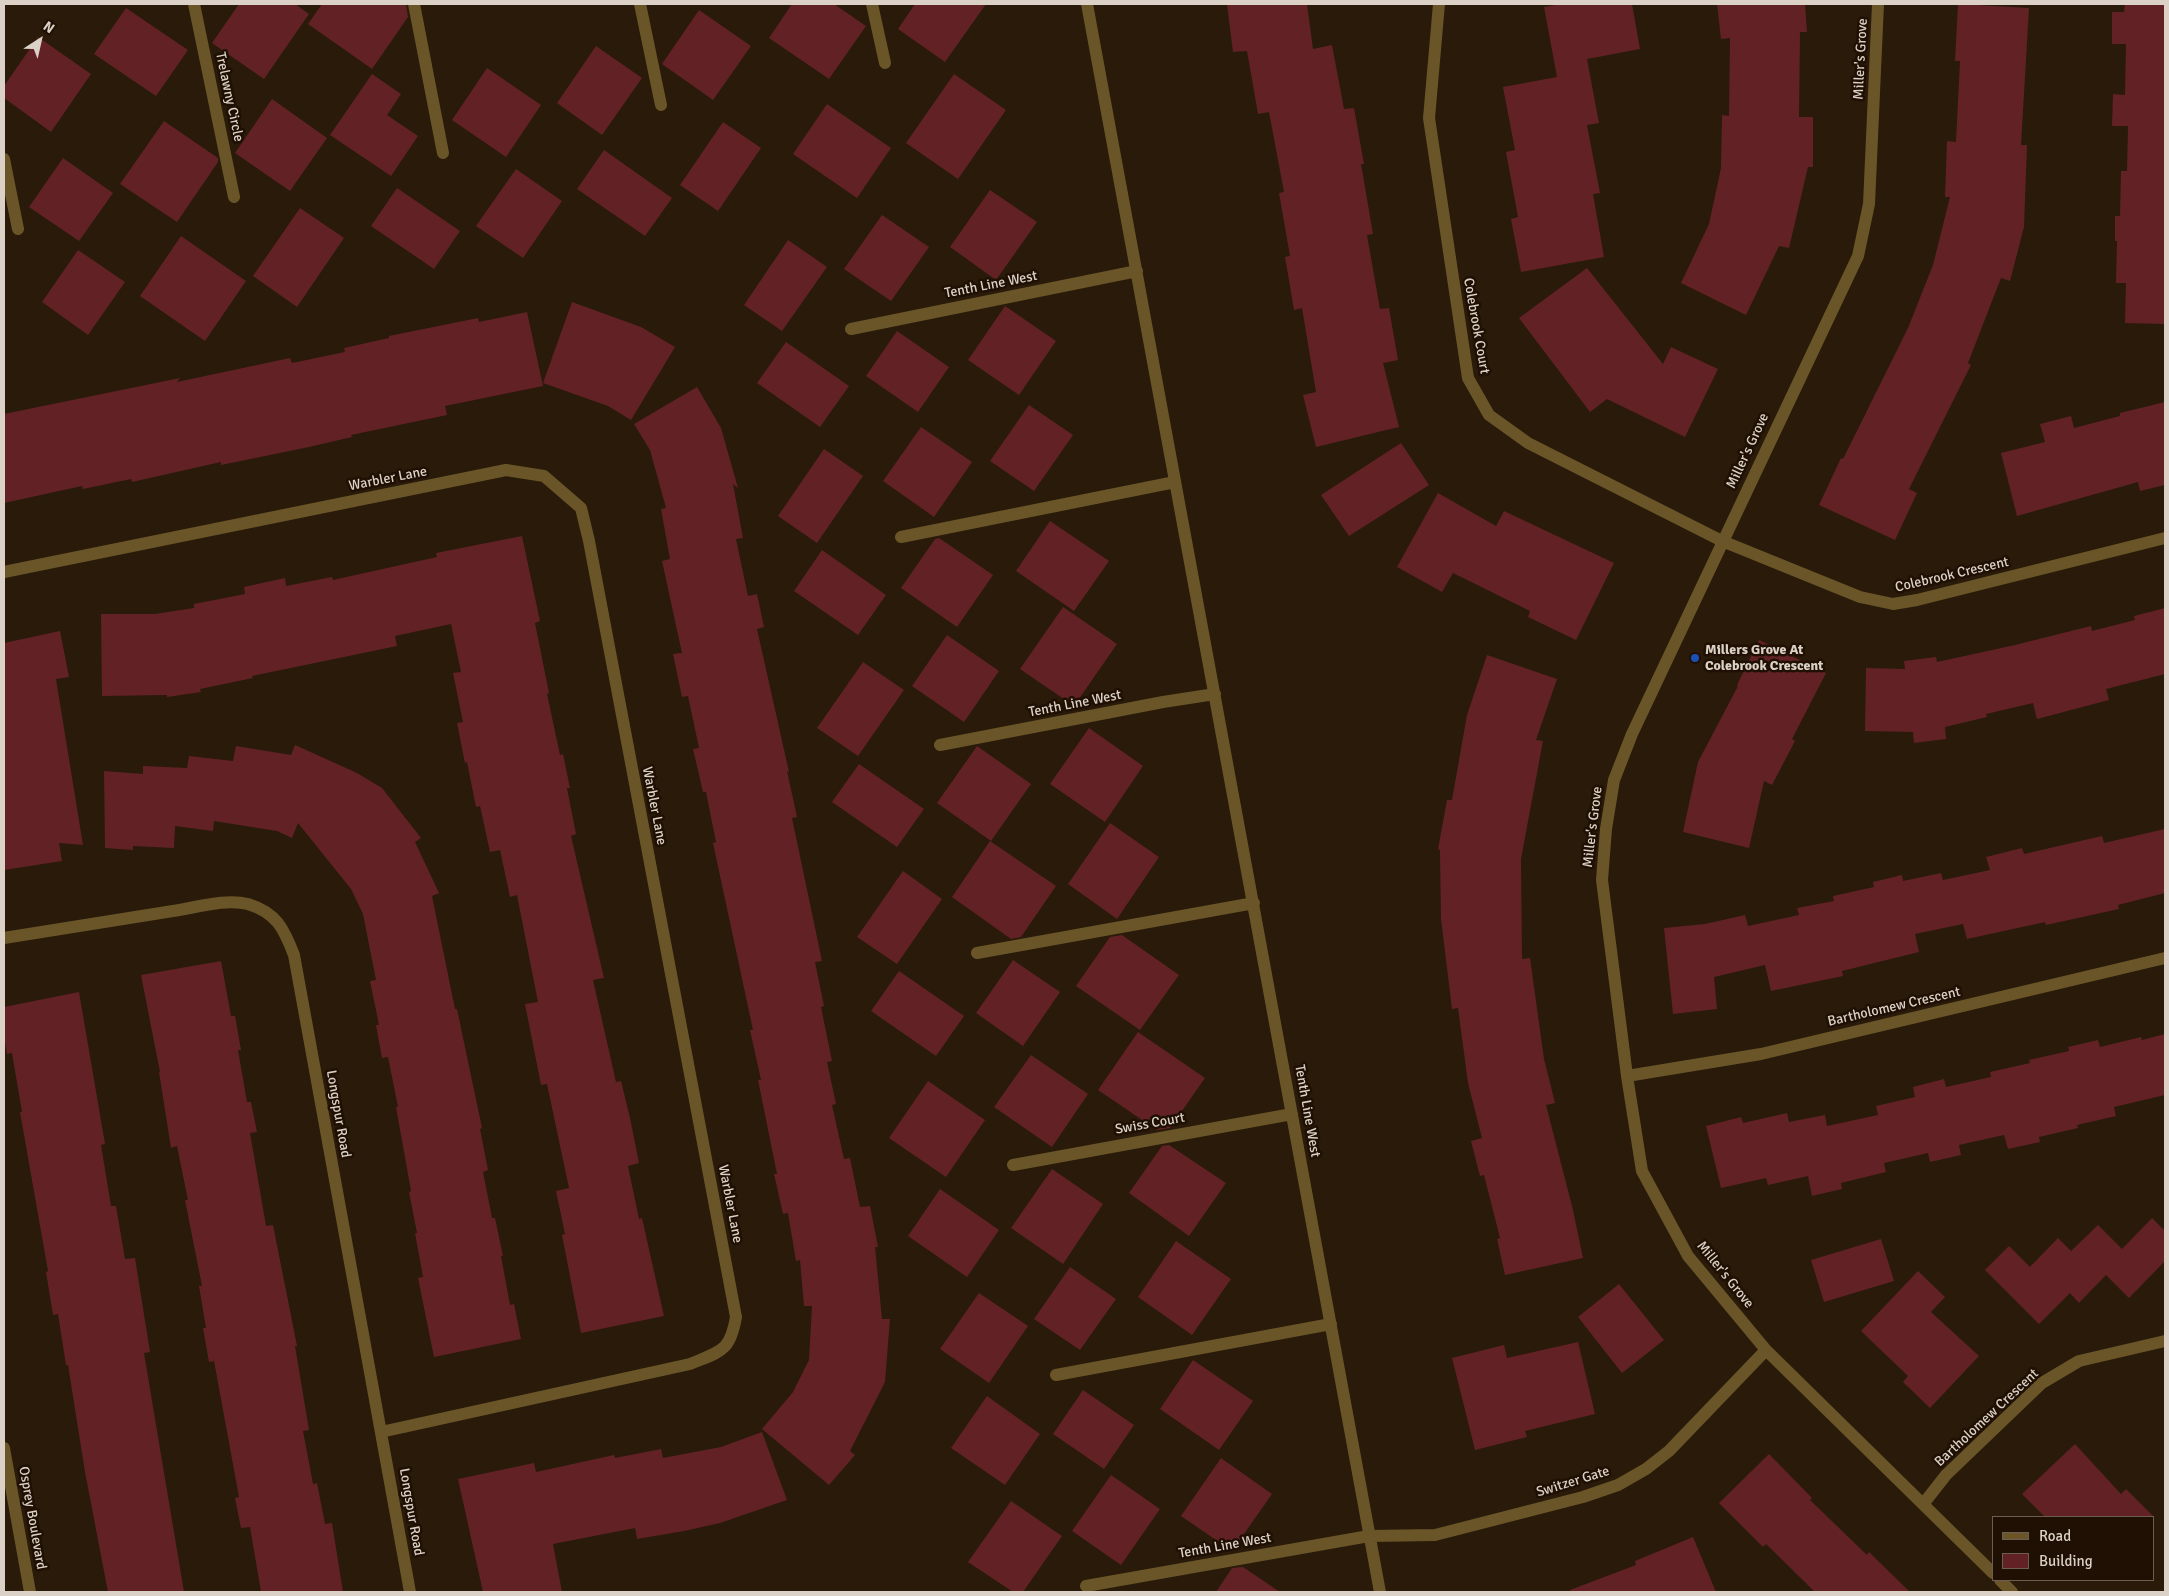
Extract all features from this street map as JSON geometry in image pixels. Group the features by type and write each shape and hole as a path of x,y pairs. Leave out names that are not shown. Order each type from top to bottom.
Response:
{"street":[{"name":"Trelawny Circle","path":"194,4 234,196"},
{"path":"414,4 443,154"},
{"path":"640,4 661,105"},
{"path":"872,4 885,63"},
{"name":"Tenth Line West","path":"1087,4 1380,1592"},
{"name":"Colebrook Court","path":"1439,4 1429,118 1468,378 1489,415 1528,443 1722,541"},
{"name":"Miller's Grove","path":"1878,4 1869,204 1858,256 1632,734 1614,780 1606,828 1602,880 1627,1076 1642,1171 1688,1256 1766,1350 1992,1572"},
{"path":"4,159 18,229"},
{"name":"Tenth Line West","path":"850,329 1137,271"},
{"name":"Warbler Lane","path":"4,572 506,470 544,476 581,508 591,551 736,1317 733,1336 722,1350 690,1364 382,1432"},
{"path":"901,537 1176,482"},
{"name":"Colebrook Crescent","path":"1722,541 1860,597 1892,604 1917,600 2165,538"},
{"name":"Tenth Line West","path":"940,745 1163,702 1215,694"},
{"name":"Longspur Road","path":"4,938 177,911 212,903 246,904 267,912 284,929 294,955 410,1592"},
{"path":"977,953 1254,903"},
{"name":"Bartholomew Crescent","path":"1627,1076 1762,1054 2165,958"},
{"name":"Swiss Court","path":"1013,1165 1292,1114"},
{"path":"1056,1374 1331,1324"},
{"name":"Bartholomew Crescent","path":"1924,1504 1946,1475 2042,1383 2079,1361 2165,1342"},
{"name":"Switzer Gate","path":"1369,1536 1435,1535 1582,1497 1618,1485 1669,1451 1766,1350"},
{"name":"Osprey Boulevard","path":"4,1448 30,1592"},
{"name":"Tenth Line West","path":"1086,1586 1369,1536"},
{"path":"2001,1581 2012,1592"}],"building":[{"path":"239,4 295,4 309,14 264,79 212,43"},
{"path":"322,4 406,4 408,17 372,69 308,24"},
{"path":"792,4 834,4 866,26 829,79 769,38"},
{"path":"915,4 986,4 945,62 898,29"},
{"path":"1227,4 1307,4 1313,49 1332,45 1344,109 1354,108 1364,164 1361,164 1373,234 1367,235 1380,309 1389,308 1398,360 1383,363 1399,427 1316,447 1303,395 1316,392 1302,308 1294,310 1285,257 1290,256 1279,193 1284,192 1269,112 1258,114 1247,51 1233,52"},
{"path":"1562,4 1632,4 1640,49 1587,59 1599,123 1587,125 1600,193 1593,194 1604,257 1521,272 1511,219 1518,217 1506,152 1515,150 1503,87 1557,77 1544,7"},
{"path":"1717,4 1805,4 1807,32 1800,32 1799,117 1813,117 1813,167 1808,167 1789,248 1779,246 1746,315 1681,283 1709,224 1721,168 1722,115 1729,116 1730,38 1721,39"},
{"path":"1958,4 2029,8 2021,145 2027,145 2024,227 2010,281 2001,278 1968,363 1971,365 1909,489 1917,493 1895,540 1819,505 1908,328 1933,265 1950,197 1945,197 1947,141 1956,142 1960,61 1955,61"},
{"path":"2125,4 2165,4 2165,324 2125,323 2126,283 2116,283 2117,241 2115,241 2115,216 2120,216 2121,171 2127,171 2128,126 2112,126 2113,94 2125,95 2126,44 2112,44 2112,12 2124,12"},
{"path":"126,8 188,50 156,96 94,54"},
{"path":"699,10 751,46 713,100 662,64"},
{"path":"38,37 91,74 51,132 4,98 4,86"},
{"path":"596,46 642,78 602,135 557,103"},
{"path":"487,68 541,105 506,157 452,120"},
{"path":"372,74 401,94 387,115 418,136 391,176 330,135"},
{"path":"954,74 1006,110 958,179 906,143"},
{"path":"272,99 327,138 290,191 235,153"},
{"path":"827,104 891,148 857,198 793,154"},
{"path":"164,121 218,158 218,162 177,222 120,184"},
{"path":"723,122 761,148 718,211 680,185"},
{"path":"604,150 672,198 645,236 577,189"},
{"path":"63,158 113,193 79,241 29,207"},
{"path":"516,169 562,201 523,258 476,226"},
{"path":"397,188 460,231 434,269 371,226"},
{"path":"990,190 1037,222 996,280 950,247"},
{"path":"300,208 344,238 297,307 253,276"},
{"path":"882,215 929,247 891,301 844,269"},
{"path":"181,236 246,281 205,341 140,296"},
{"path":"788,240 827,267 782,331 744,305"},
{"path":"78,250 125,282 88,335 42,302"},
{"path":"1587,268 1663,364 1671,347 1718,369 1685,437 1607,399 1590,412 1519,318"},
{"path":"572,302 641,327 675,347 631,420 608,406 543,383"},
{"path":"1005,306 1056,341 1019,395 968,360"},
{"path":"527,312 543,386 445,406 447,415 351,435 352,437 309,447 221,465 221,462 132,482 131,479 83,489 82,486 4,503 4,414 180,378 177,382 290,358 292,363 345,352 344,348 389,338 389,336 478,318 479,322"},
{"path":"897,331 949,367 918,412 866,376"},
{"path":"786,342 849,386 820,427 757,383"},
{"path":"697,387 721,428 738,488 733,484 743,538 736,539 748,596 757,594 764,627 757,629 789,772 787,771 797,817 792,818 822,961 815,962 824,1006 821,1007 832,1061 827,1062 836,1104 832,1105 844,1159 850,1158 860,1207 870,1206 878,1247 875,1247 882,1319 890,1319 885,1382 850,1451 855,1455 829,1485 762,1429 793,1392 809,1360 812,1306 804,1306 800,1260 796,1261 788,1213 783,1214 774,1174 777,1174 758,1080 761,1080 750,1030 753,1030 713,843 716,842 706,792 703,792 693,749 699,748 688,696 682,697 673,654 682,653 662,561 670,559 661,509 666,508 650,450 634,424"},
{"path":"2165,402 2165,485 2140,491 2138,482 2017,516 2001,453 2045,442 2040,424 2071,416 2074,428 2120,416 2120,413"},
{"path":"1029,405 1073,435 1034,491 990,461"},
{"path":"921,427 972,462 934,517 883,481"},
{"path":"1401,443 1429,485 1349,536 1321,495"},
{"path":"824,449 863,476 817,543 778,516"},
{"path":"1438,493 1496,526 1504,511 1614,563 1576,640 1528,617 1530,611 1453,573 1442,592 1397,567"},
{"path":"1050,521 1109,561 1074,611 1016,571"},
{"path":"522,536 540,621 535,623 549,693 547,694 560,755 563,754 570,788 567,788 576,834 571,836 604,978 593,980 616,1082 621,1081 630,1118 639,1163 628,1166 639,1219 642,1218 664,1316 581,1333 562,1235 565,1234 556,1191 569,1188 547,1084 541,1085 525,1004 538,1002 517,895 510,897 500,850 490,852 480,806 476,807 467,762 465,763 457,723 463,722 453,673 461,672 451,624 395,636 397,646 252,676 253,678 200,689 201,692 167,697 167,695 102,696 101,614 155,614 194,608 194,604 245,594 244,587 285,578 286,586 332,577 333,580 437,557 436,553"},
{"path":"939,538 993,575 957,627 901,588 935,539"},
{"path":"822,550 886,595 858,635 794,591"},
{"path":"1063,607 1117,644 1074,706 1020,669"},
{"path":"2165,608 2165,674 2106,689 2109,700 2037,719 2033,703 1986,714 1987,717 1945,727 1946,739 1914,743 1913,732 1865,731 1866,668 1905,669 1904,661 1936,657 1937,662 2091,626 2092,631 2135,620 2134,616"},
{"path":"60,631 69,677 56,679 83,845 59,843 62,861 4,870 4,643"},
{"path":"947,635 999,671 964,722 912,686"},
{"path":"1759,640 1826,673 1792,739 1795,741 1772,785 1764,781 1749,848 1683,832 1698,762 1738,686"},
{"path":"1487,655 1557,679 1536,740 1543,741 1521,859 1522,959 1530,958 1544,1059 1555,1103 1546,1105 1573,1210 1583,1258 1505,1275 1497,1239 1500,1238 1484,1175 1480,1176 1471,1141 1482,1138 1468,1083 1458,1008 1452,1009 1441,919 1440,850 1438,849 1447,800 1452,800 1467,715"},
{"path":"863,662 904,690 858,756 817,728"},
{"path":"1089,728 1143,766 1105,822 1050,784"},
{"path":"295,745 357,773 382,788 421,838 415,842 439,893 432,896 482,1128 480,1129 488,1170 483,1172 492,1218 495,1218 510,1305 514,1304 521,1339 434,1357 418,1278 423,1277 409,1192 411,1191 396,1107 398,1107 388,1057 382,1058 376,1025 379,1025 370,981 376,980 363,914 351,889 298,823 292,838 277,831 214,821 213,831 175,826 174,848 133,846 133,850 105,848 104,771 143,774 143,766 187,768 189,756 233,761 236,746 291,755"},
{"path":"977,746 1031,784 991,841 937,803"},
{"path":"859,764 924,809 897,847 832,802"},
{"path":"1110,823 1159,857 1117,919 1068,884"},
{"path":"2165,829 2165,893 2118,905 2119,909 2046,925 2045,922 1967,939 1963,924 1915,934 1919,952 1842,971 1843,976 1771,991 1765,965 1714,977 1717,1009 1673,1014 1664,928 1705,924 1745,915 1748,926 1799,915 1797,908 1834,901 1833,896 1874,887 1873,882 1902,875 1903,881 1941,873 1943,880 1990,870 1986,857 2022,848 2024,854 2102,836 2104,843"},
{"path":"990,841 1056,886 1021,937 1011,939 952,897"},
{"path":"903,871 942,899 897,964 857,937"},
{"path":"1122,935 1179,975 1140,1030 1076,986 1110,937"},
{"path":"1013,960 1060,992 1023,1046 976,1013"},
{"path":"221,961 231,1016 235,1016 241,1050 238,1050 247,1102 251,1102 257,1132 250,1133 266,1226 273,1225 297,1346 295,1346 309,1430 303,1431 313,1484 317,1483 325,1524 332,1523 343,1592 261,1592 250,1527 241,1528 235,1498 239,1497 214,1361 209,1362 203,1328 206,1328 199,1286 202,1286 185,1200 188,1200 177,1146 171,1148 160,1072 141,975"},
{"path":"899,971 964,1016 936,1056 871,1011"},
{"path":"79,992 105,1144 101,1145 111,1206 116,1206 125,1259 135,1258 150,1352 144,1353 184,1592 108,1592 58,1314 53,1315 46,1272 48,1271 20,1112 22,1112 12,1053 7,1054 4,1037 4,1007"},
{"path":"1138,1032 1205,1078 1170,1128 1157,1130 1098,1090"},
{"path":"2165,1034 2165,1095 2114,1107 2116,1116 2077,1125 2078,1128 2039,1137 2040,1142 2008,1149 2004,1135 1959,1145 1961,1155 1930,1162 1928,1153 1884,1163 1886,1172 1841,1183 1842,1189 1812,1196 1808,1176 1768,1185 1766,1178 1721,1188 1706,1126 1741,1117 1743,1123 1787,1113 1789,1122 1825,1115 1827,1126 1878,1115 1876,1106 1915,1097 1913,1087 1944,1079 1946,1087 1991,1077 1990,1072 2030,1063 2029,1060 2069,1051 2068,1047 2098,1040 2100,1047 2141,1037 2142,1040"},
{"path":"1031,1055 1088,1094 1052,1147 994,1107"},
{"path":"928,1081 985,1120 946,1177 889,1138"},
{"path":"1169,1145 1226,1183 1189,1236 1129,1193 1162,1146"},
{"path":"1052,1169 1103,1204 1063,1264 1011,1228"},
{"path":"940,1189 999,1230 967,1277 908,1236"},
{"path":"2152,1218 2165,1231 2165,1261 2129,1298 2106,1275 2079,1303 2070,1293 2039,1324 1985,1270 2009,1246 2030,1267 2058,1238 2071,1251 2098,1225 2122,1249"},
{"path":"1881,1239 1894,1281 1824,1302 1811,1260"},
{"path":"1176,1241 1231,1279 1192,1335 1138,1297"},
{"path":"1070,1267 1116,1299 1080,1350 1034,1319"},
{"path":"1918,1271 1945,1297 1931,1312 1979,1356 1930,1408 1903,1382 1908,1376 1861,1331"},
{"path":"1619,1284 1664,1340 1622,1373 1578,1317"},
{"path":"979,1293 1028,1326 989,1383 940,1349"},
{"path":"1578,1342 1595,1414 1525,1431 1527,1437 1475,1450 1452,1358 1504,1345 1507,1358"},
{"path":"1193,1360 1253,1401 1219,1450 1160,1409"},
{"path":"1083,1390 1134,1425 1104,1469 1053,1434"},
{"path":"987,1396 1040,1434 1005,1485 951,1448"},
{"path":"762,1432 787,1500 720,1523 684,1531 637,1539 635,1528 553,1544 562,1592 483,1592 458,1479 534,1463 536,1472 614,1455 615,1458 661,1449 663,1458 721,1447"},
{"path":"2075,1444 2121,1494 2126,1489 2153,1516 2044,1516 2022,1494"},
{"path":"1769,1454 1812,1498 1810,1500 1867,1555 1869,1552 1910,1592 1815,1592 1766,1544 1763,1547 1719,1503"},
{"path":"1221,1458 1272,1494 1232,1551 1181,1516"},
{"path":"1111,1475 1160,1509 1121,1565 1072,1531"},
{"path":"1011,1501 1062,1536 1023,1592 1013,1592 968,1562"},
{"path":"1693,1537 1716,1592 1571,1592 1570,1590 1636,1565 1635,1561"},
{"path":"1243,1567 1280,1592 1216,1592 1232,1568"}],"place":[{"name":"Millers Grove At Colebrook Crescent","path":"1695,658"}]}
